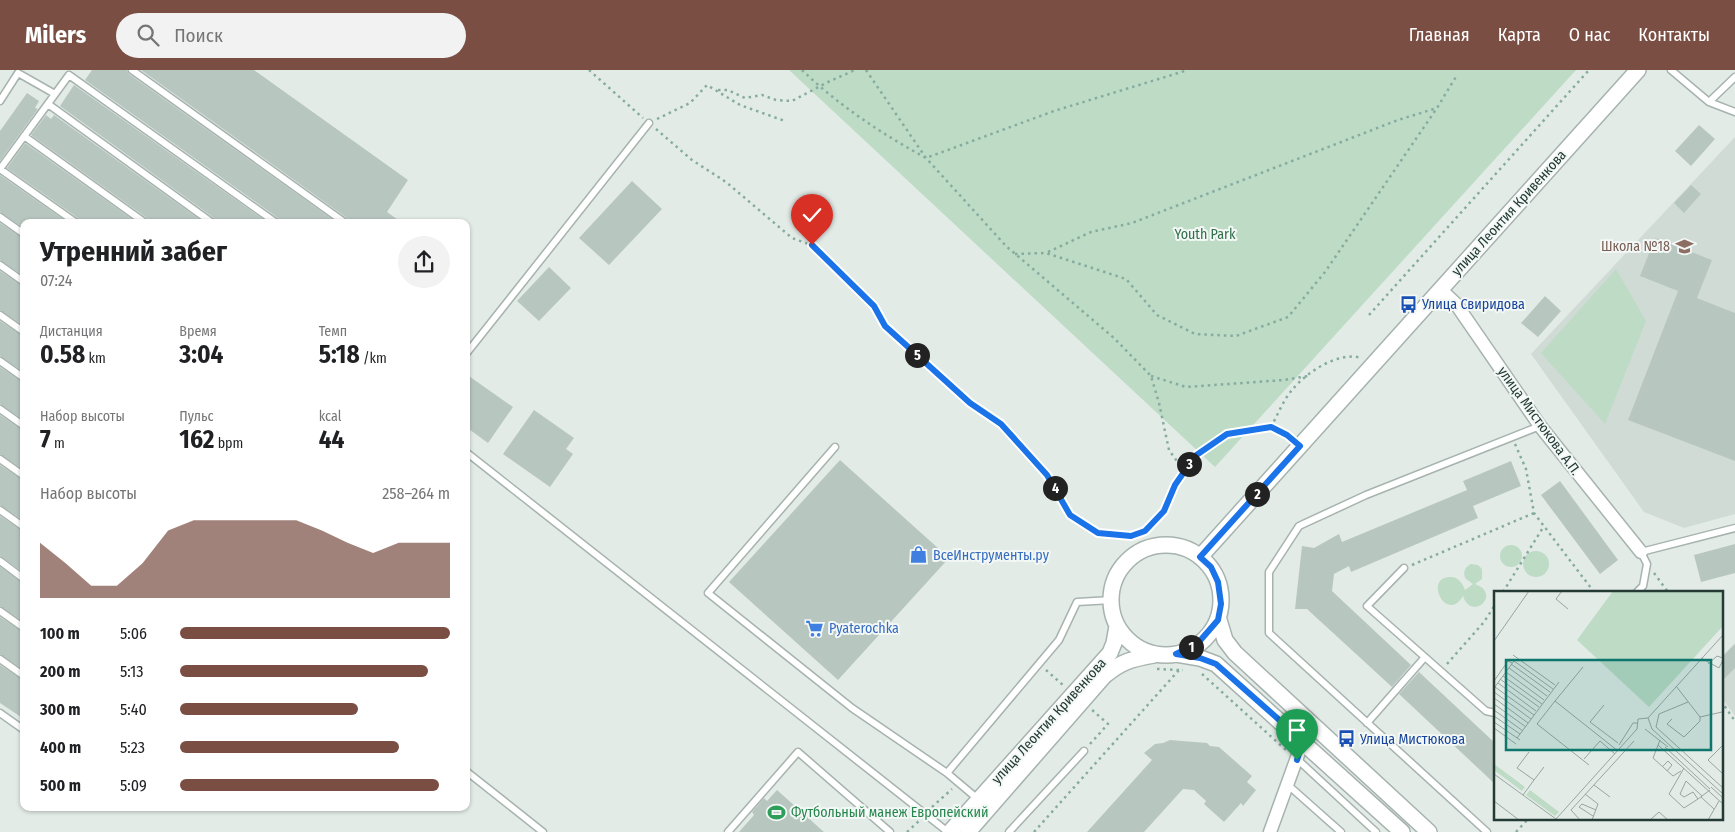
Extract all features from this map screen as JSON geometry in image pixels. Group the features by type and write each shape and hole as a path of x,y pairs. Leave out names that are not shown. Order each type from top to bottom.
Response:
{"street":[{"name":"улица Леонтия Кривенкова","path":"1200,557 1638,70"},
{"name":"улица Мистюкова А.П.","path":"1440,289 1456,304 1540,426 1641,552"},
{"path":"1218,620 1198,643 1154,662 1139,648 1126,640 1117,626 1111,608 1113,585 1122,567 1138,552 1162,545 1184,548 1200,557 1211,567 1218,582 1221,604 1218,620 1225,640 1235,653 1429,832"},
{"name":"улица Леонтия Кривенкова","path":"949,832 1110,653 1117,626"},
{"path":"1176,654 1200,658 1216,664 1402,832"},
{"name":"улица Леонтия Кривенкова","path":"968,832 1104,676 1118,664 1135,658 1154,662"},
{"path":"1270,832 1303,741"}],"lane":[{"path":"132,70 340,219"},
{"path":"1671,70 1709,102 1735,112"},
{"path":"0,101 18,73 55,94"},
{"path":"71,219 0,169 69,75 271,219"},
{"path":"1709,102 1735,77"},
{"path":"48,104 207,219"},
{"path":"470,349 649,123"},
{"path":"24,136 140,219"},
{"path":"0,217 20,231"},
{"path":"0,265 20,279"},
{"path":"0,315 20,329"},
{"path":"0,361 20,375"},
{"path":"0,409 20,423"},
{"path":"1486,832 1269,633 1269,572 1299,526 1366,495 1540,426"},
{"path":"835,447 708,593 852,708 947,773 979,800"},
{"path":"470,455 949,832"},
{"path":"0,459 20,473"},
{"path":"0,510 20,524"},
{"path":"1639,591 1643,586 1647,564 1641,552 1735,528"},
{"path":"0,561 20,575"},
{"path":"1404,568 1367,606 1486,711 1494,713"},
{"path":"947,773 1059,640 1077,602 1112,600"},
{"path":"0,611 20,625"},
{"path":"1367,723 1425,657"},
{"path":"0,659 20,673"},
{"path":"0,713 20,727"},
{"path":"1009,832 1084,751"},
{"path":"728,832 798,752 890,832"},
{"path":"1297,760 1376,832"},
{"path":"470,774 544,832"},
{"path":"1288,785 1341,832"}],"path":[{"path":"589,70 692,160 726,182 792,238 812,245 874,306 885,326 970,403 1001,424 1047,475 1070,515 1098,533 1131,536 1145,531 1164,511 1175,485 1195,456 1227,434 1271,427 1287,435 1300,446"},
{"path":"802,70 819,86 895,141 926,158 1054,111 1188,70"},
{"path":"716,90 728,90 745,98 762,95 776,100 792,102 819,86 855,70"},
{"path":"866,70 926,158 1006,246 1114,338 1151,376 1186,388 1284,380 1308,376"},
{"path":"1369,315 1589,70"},
{"path":"1015,254 1046,253 1126,279 1157,314 1195,334 1236,336 1288,317 1325,272 1457,76"},
{"path":"649,123 690,103 707,85 740,105 786,121"},
{"path":"1046,253 1091,232 1132,223 1398,120 1437,108"},
{"path":"1271,427 1292,390 1326,362 1353,355 1376,361"},
{"path":"1151,376 1169,450 1184,471"},
{"path":"1512,437 1526,469 1534,513 1593,591"},
{"path":"1404,568 1534,513"},
{"path":"1504,591 1544,526"},
{"path":"1647,564 1667,591"},
{"path":"1441,671 1484,622 1494,607"},
{"path":"1154,662 1186,671"},
{"path":"1034,832 1179,670"},
{"path":"1200,672 1297,760"},
{"path":"1722,702 1735,721"},
{"path":"1084,751 1108,724 1092,710"},
{"path":"1516,832 1527,820"}],"shaded area":[{"name":"Школа №18","path":"1735,137 1735,514 1684,528 1644,512 1531,354"},
{"path":"1735,643 1735,716 1722,698 1722,656"}],"green space":[{"name":"Youth Park","path":"789,70 1576,70 1215,467"},
{"path":"1616,269 1646,321 1605,424 1541,353"},
{"path":"1511,545 1519,548 1522,556 1519,564 1511,567 1503,564 1500,556 1503,548"},
{"path":"1536,551 1545,555 1549,564 1545,573 1536,577 1527,573 1523,564 1527,555"},
{"path":"1471,564 1478,565 1482,569 1482,579 1475,584 1483,588 1486,599 1478,606 1472,606 1467,603 1463,596 1456,603 1450,605 1444,602 1438,590 1439,583 1443,578 1452,577 1460,582 1465,590 1473,584 1464,575 1466,568"}],"building":[{"path":"92,70 127,70 129,74 332,219 278,219 85,80"},
{"path":"141,70 254,70 408,180 387,212 397,219 347,218"},
{"path":"74,85 263,219 214,219 60,106"},
{"path":"27,93 39,101 35,108 38,109 0,161 0,131"},
{"path":"46,115 51,119 54,115 199,219 148,219 31,135"},
{"path":"1699,125 1715,139 1691,166 1675,151"},
{"path":"25,143 132,219 78,219 7,168"},
{"path":"0,175 63,219 20,219 20,225 0,212"},
{"path":"632,181 662,209 609,265 579,238"},
{"path":"1691,185 1701,194 1684,213 1674,203"},
{"path":"0,223 20,236 20,273 0,260"},
{"path":"1655,238 1712,260 1697,298 1735,313 1735,461 1628,420 1678,291 1640,276"},
{"path":"549,267 571,288 539,321 517,301"},
{"path":"0,271 20,284 20,323 0,310"},
{"path":"1545,296 1561,311 1538,337 1521,323"},
{"path":"0,321 20,334 20,369 0,356"},
{"path":"0,367 20,380 20,417 0,404"},
{"path":"470,377 513,407 488,443 470,430"},
{"path":"534,410 574,438 566,449 573,454 550,487 503,454"},
{"path":"0,415 20,428 20,467 0,454"},
{"path":"840,460 949,558 838,680 729,582"},
{"path":"1511,461 1521,486 1473,506 1478,518 1351,572 1349,566 1334,574 1332,591 1411,665 1392,687 1307,609 1295,609 1302,546 1314,548 1339,534 1342,542 1467,490 1463,481"},
{"path":"0,465 20,478 20,518 0,505"},
{"path":"1560,481 1618,560 1600,574 1541,495"},
{"path":"0,516 20,529 20,570 0,556"},
{"path":"1735,544 1735,573 1701,582 1694,555"},
{"path":"0,567 20,581 20,619 0,606"},
{"path":"0,617 20,630 20,667 0,654"},
{"path":"1735,644 1735,668 1722,681 1722,657"},
{"path":"0,665 20,678 20,716 0,703"},
{"path":"1419,672 1494,742 1494,783 1399,694"},
{"path":"1170,740 1207,743 1210,746 1219,747 1252,776 1247,782 1256,790 1243,806 1241,803 1224,822 1204,804 1206,801 1194,790 1183,789 1144,832 1087,832 1152,760 1144,753 1155,744"},
{"name":"Футбольный манеж Европейский","path":"777,790 824,832 739,832 754,815 752,812 764,798 767,801"}],"place":[{"name":"Школа №18","path":"1684,246"},
{"name":"Улица Свиридова","path":"1408,304"},
{"name":"ВсеИнструменты.ру","path":"919,555"},
{"name":"Pyaterochka","path":"815,628"},
{"name":"Улица Мистюкова","path":"1346,739"},
{"name":"Футбольный манеж Европейский","path":"777,812"}],"route":[{"path":"812,245 874,306 885,326 970,403 1001,424 1047,475 1070,515 1098,533 1131,536 1145,531 1164,511 1175,485 1195,456 1227,434 1271,427 1287,435 1300,446 1200,557 1211,567 1218,582 1221,604 1218,620 1198,643 1176,654 1200,658 1216,664 1303,741 1297,760"}]}
